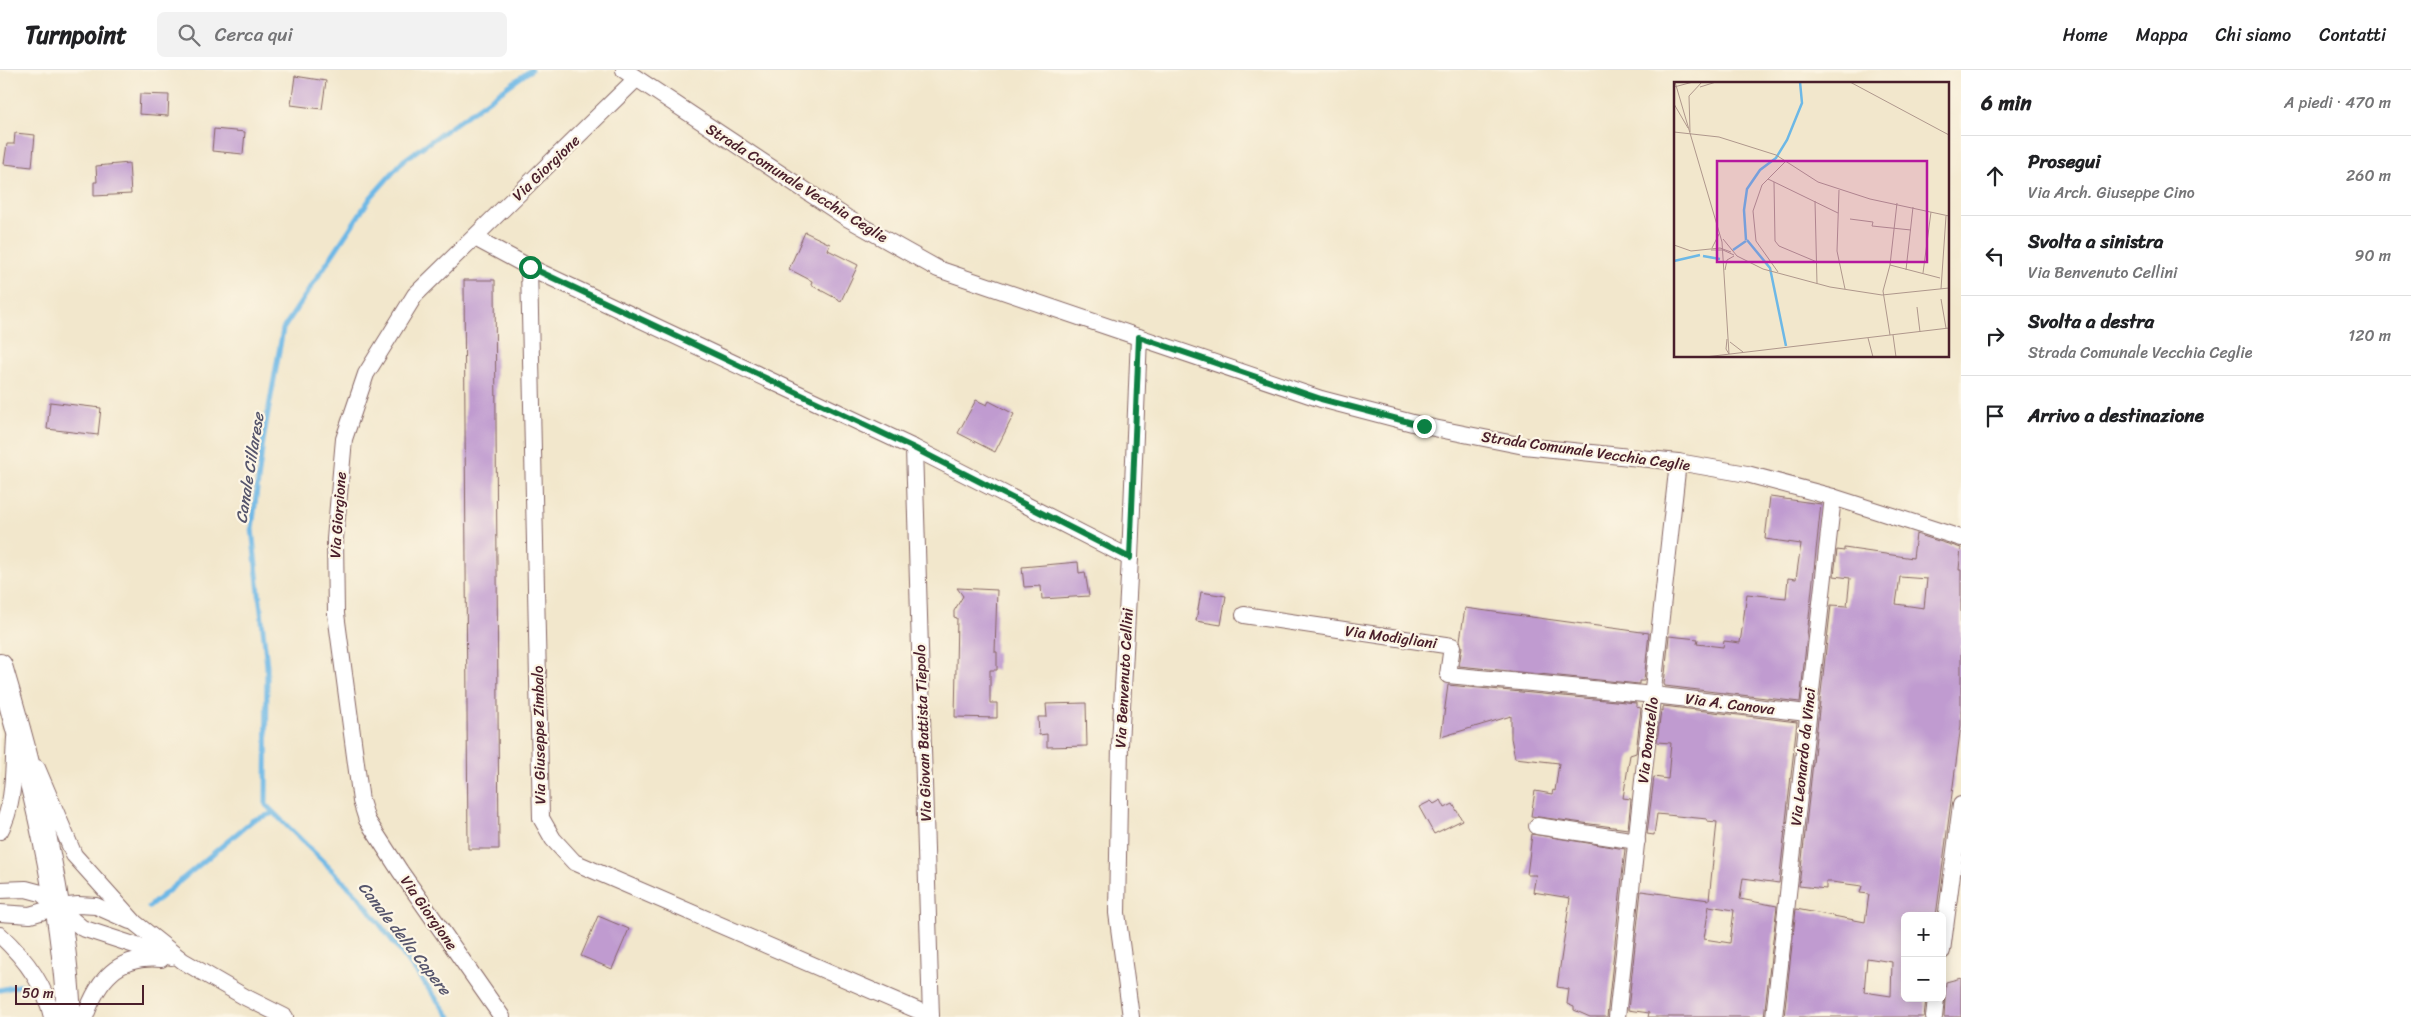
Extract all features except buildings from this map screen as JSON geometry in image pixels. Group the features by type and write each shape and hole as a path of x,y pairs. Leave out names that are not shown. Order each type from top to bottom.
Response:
{"main road":[{"path":"0,666 16,720 42,824 57,907 66,974 68,1017"}],"street":[{"name":"Via Giorgione","path":"502,1017 400,871 367,820 361,801 336,614 335,539 344,439 366,374 415,295 475,238 630,75"},
{"name":"Strada Comunale Vecchia Ceglie","path":"630,75 847,218 938,269 1321,399 1424,426 1524,446 1678,462 1747,474 1833,497 1961,538"},
{"path":"475,238 530,267 914,448 1130,558"},
{"name":"Via Giuseppe Zimbalo","path":"530,267 541,818 553,839 574,862 931,1016"},
{"name":"Via Benvenuto Cellini","path":"1131,1017 1117,913 1120,744 1139,337"},
{"name":"Via Giovan Battista Tiepolo","path":"914,448 931,1016"},
{"name":"Via Donatello","path":"1617,1017 1654,695 1678,462"},
{"name":"Via Leonardo da Vinci","path":"1774,1017 1833,497"},
{"name":"Via Modigliani","path":"1244,616 1452,646 1448,675 1654,695"},
{"name":"Via A. Canova","path":"1654,695 1807,713"},
{"path":"0,832 5,823 12,781 16,720"},
{"path":"16,720 74,855 134,923 183,961 245,997 285,1017"},
{"path":"1946,920 1961,805"},
{"path":"1536,826 1637,841"},
{"path":"0,890 26,889 41,893 82,928 183,961"},
{"path":"0,913 30,915 57,907 96,906 134,923"},
{"path":"0,935 31,968 48,1000 52,1017"},
{"path":"85,1017 94,992 115,968 145,957 183,961"},
{"path":"1934,1017 1936,1002"}],"waterway":[{"name":"Canale Cillarese","path":"450,1017 360,898 266,805 267,666 252,529 263,441 283,329 371,197 404,160 531,70"},
{"name":"Canale Cillarese","path":"149,907 253,820 274,813"},
{"name":"Canale Cillarese","path":"0,990 22,985"}],"route":[{"path":"530,267 914,448 1130,558 1139,337 1321,399 1424,426"}],"water label":[{"name":"Canale della Capere","path":"405,938"}]}
